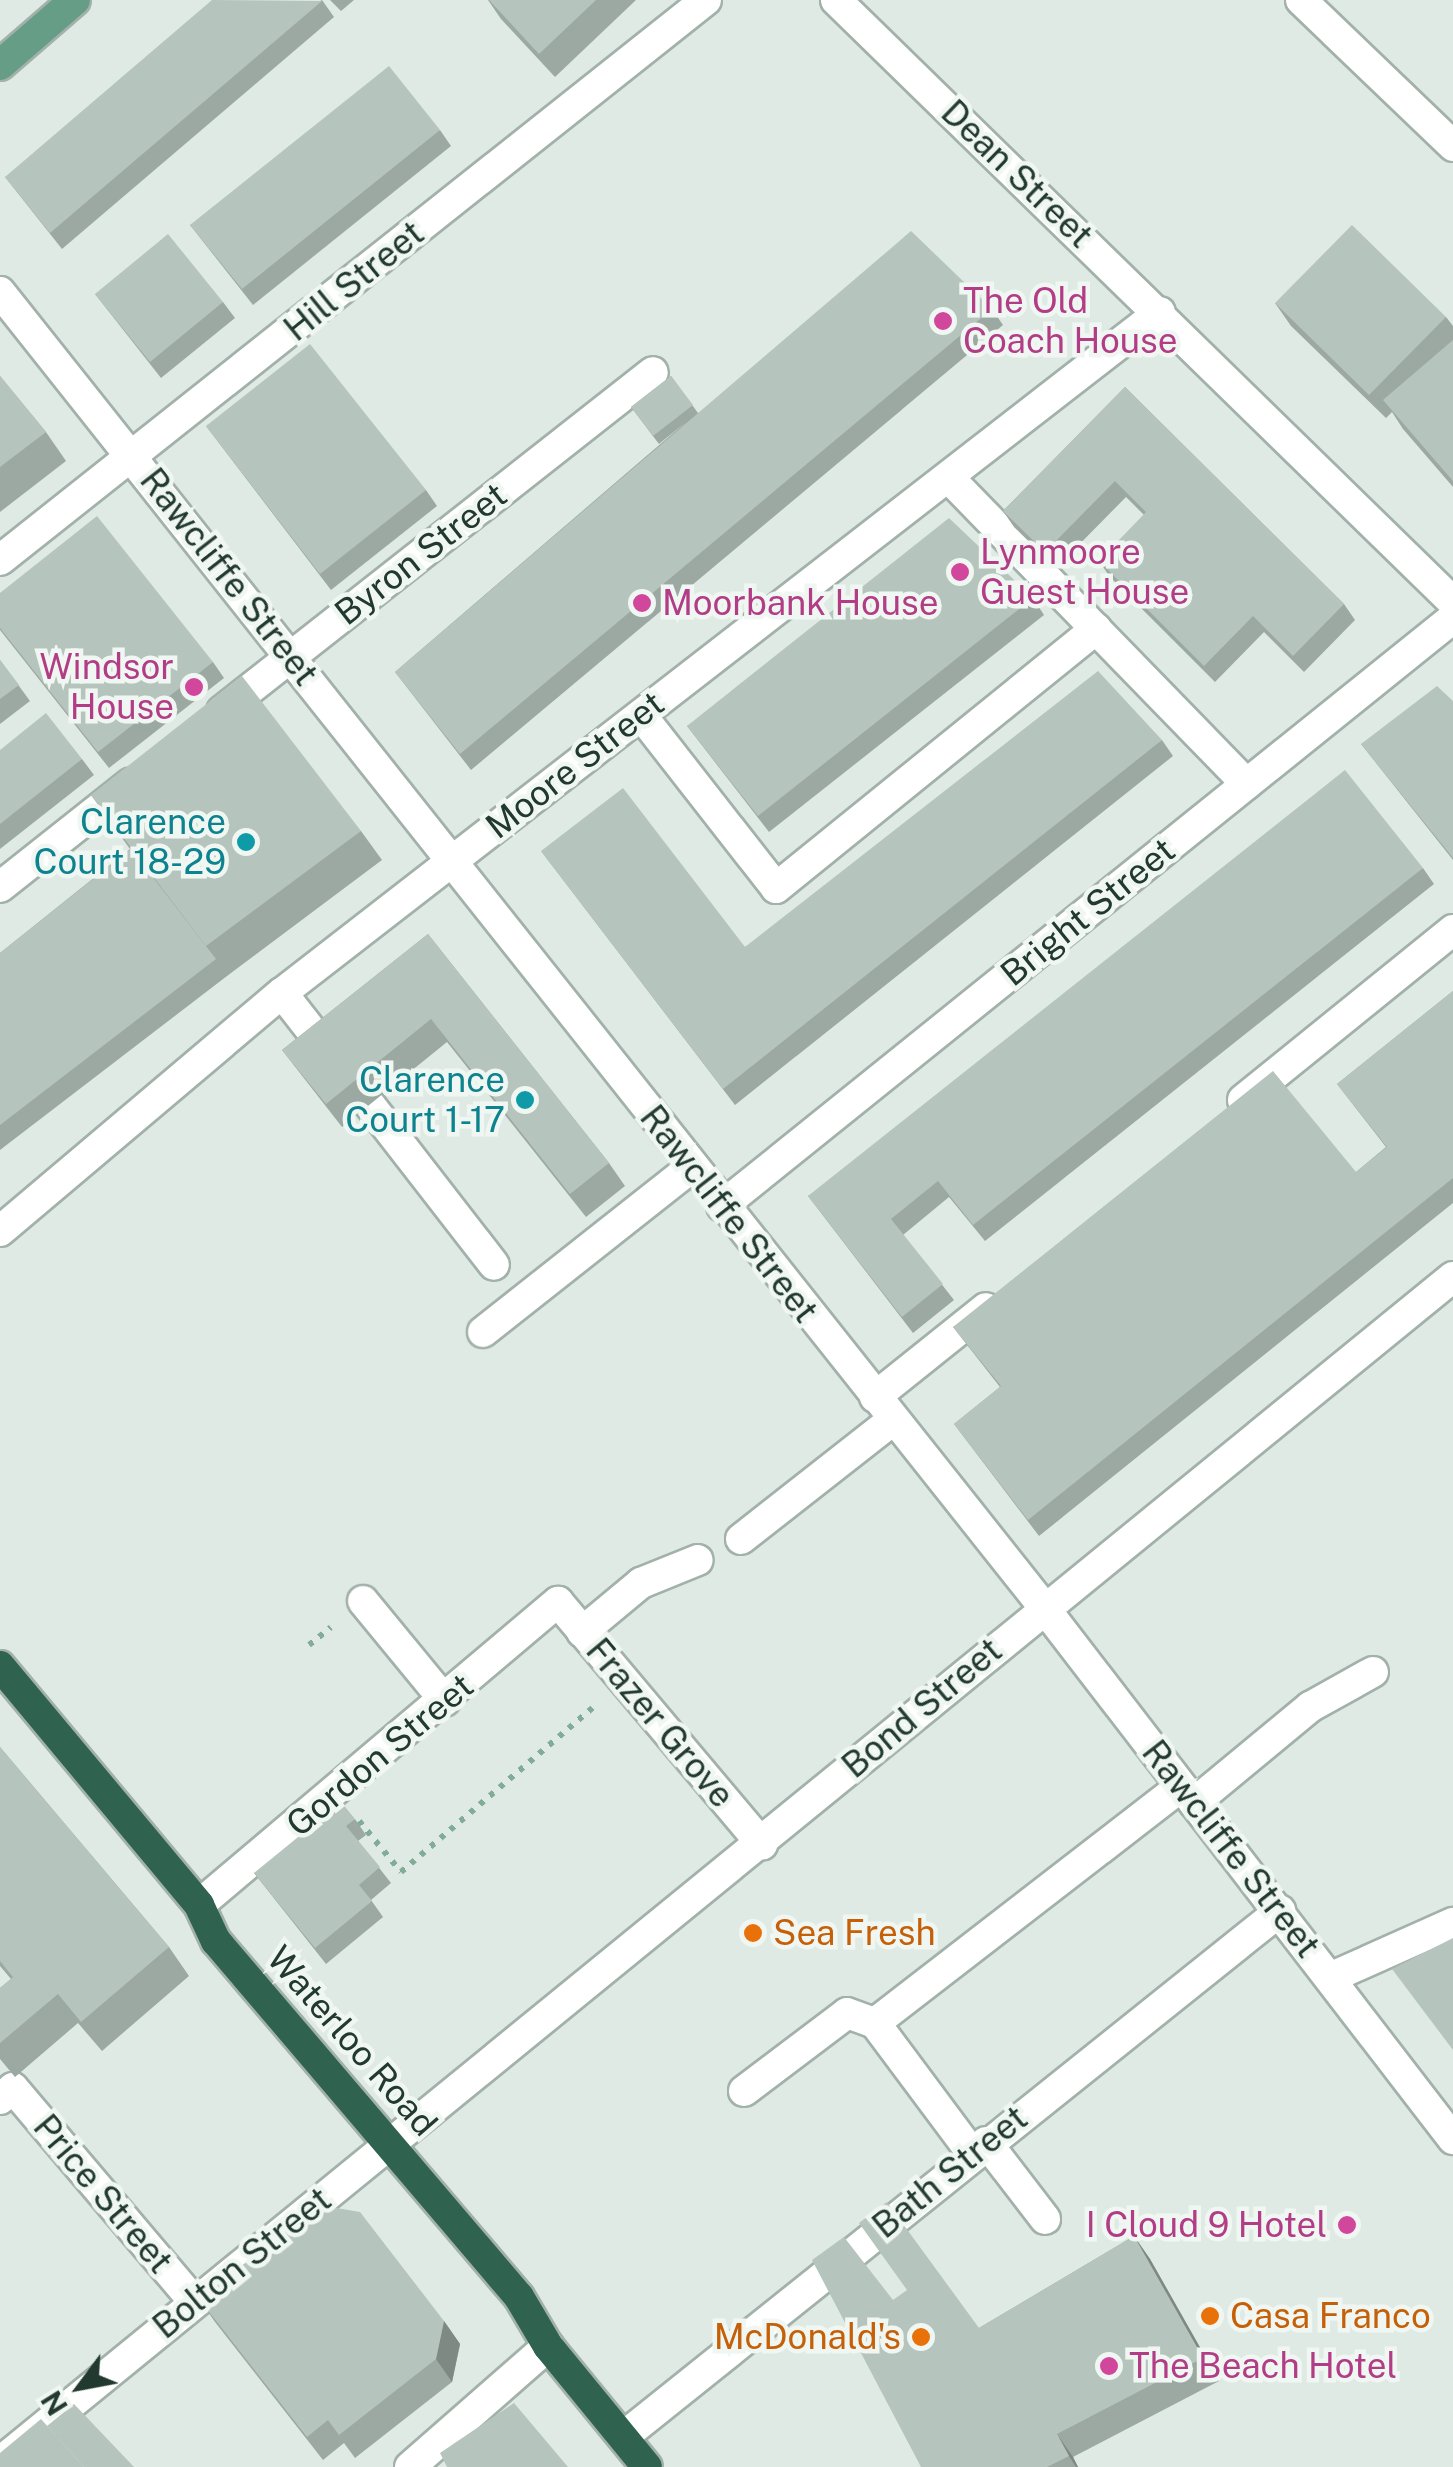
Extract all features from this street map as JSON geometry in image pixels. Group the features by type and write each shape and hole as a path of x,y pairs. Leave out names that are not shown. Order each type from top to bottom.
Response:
{"highway":[{"name":"Waterloo Road","path":"0,1666 199,1905 216,1941 350,2101 392,2141 519,2297 548,2346 647,2467"}],"main road":[{"path":"0,65 76,0"}],"street":[{"name":"Hill Street","path":"0,560 706,0"},
{"name":"Dean Street","path":"836,0 1453,602"},
{"path":"1301,0 1453,146"},
{"name":"Rawcliffe Street","path":"0,292 134,456 722,1206 1042,1606 1332,1977 1453,2139"},
{"name":"Moore Street","path":"0,1231 282,993 1160,312"},
{"name":"Byron Street","path":"199,729 654,372"},
{"path":"949,478 1247,784"},
{"name":"Bright Street","path":"722,1206 1453,618"},
{"path":"641,714 776,888 1096,629"},
{"path":"0,887 153,765"},
{"path":"1225,1114 1453,930"},
{"path":"282,993 325,1048"},
{"path":"370,1105 494,1265"},
{"path":"483,1332 692,1168"},
{"name":"Bond Street","path":"392,2141 762,1844 1042,1606 1453,1277"},
{"path":"741,1539 1012,1286"},
{"path":"582,1632 640,1583 698,1560"},
{"path":"363,1602 445,1700"},
{"name":"Frazer Grove","path":"558,1602 762,1844"},
{"name":"Gordon Street","path":"199,1905 337,1795 558,1602"},
{"path":"875,2022 1310,1707 1373,1672"},
{"name":"Bath Street","path":"623,2438 979,2148 1280,1911"},
{"path":"1332,1977 1453,1922"},
{"path":"744,2091 847,2013 875,2022 979,2148 1045,2219"},
{"name":"Price Street","path":"7,2094 193,2300"},
{"name":"Bolton Street","path":"0,2462 193,2300 392,2141"},
{"path":"410,2467 548,2346"}],"path":[{"path":"337,1795 401,1872 623,1682"}],"building":[{"path":"212,0 322,1 50,233 5,177"},
{"path":"489,0 596,0 539,54"},
{"path":"389,66 440,130 242,289 190,225"},
{"path":"1352,225 1446,317 1369,395 1275,303"},
{"path":"911,231 992,309 460,754 395,672"},
{"path":"168,234 223,302 150,362 95,294"},
{"path":"1453,340 1453,481 1383,400"},
{"path":"310,344 426,490 320,574 206,426"},
{"path":"0,376 46,432 0,467"},
{"path":"671,376 693,405 653,436 631,407"},
{"path":"1125,387 1344,604 1293,656 1253,616 1204,666 1099,561 1146,512 1115,481 1045,552 1003,511"},
{"path":"97,516 213,662 98,752 0,628 0,593"},
{"path":"949,518 1033,598 758,816 687,726"},
{"path":"0,660 19,685 0,699"},
{"path":"1098,671 1162,740 723,1089 541,851 623,788 745,947"},
{"name":"Clarence Court 18-29","path":"242,676 361,831 206,946 91,795"},
{"path":"1437,686 1453,701 1453,858 1361,744"},
{"path":"46,713 82,759 0,824 0,750"},
{"path":"1345,770 1423,868 973,1225 938,1181 891,1219 943,1284 902,1317 808,1196"},
{"path":"131,849 216,959 0,1125 0,953"},
{"name":"Clarence Court 1-17","path":"428,934 609,1163 570,1194 431,1019 326,1104 282,1050"},
{"path":"1453,991 1453,1178 1028,1520 954,1424 1001,1386 953,1327 1273,1071 1356,1172 1387,1147 1337,1084"},
{"path":"0,1747 169,1947 81,2022 58,1994 0,2043 0,1988 13,1977 0,1961"},
{"path":"341,1802 355,1819 346,1826 380,1867 359,1885 372,1901 315,1948 254,1873"},
{"path":"1453,1938 1453,2050 1392,1969"},
{"path":"887,2202 979,2328 1134,2236 1203,2358 1057,2434 1069,2456 1047,2467 921,2467 812,2260 844,2237 893,2300 907,2290 859,2223"},
{"path":"319,2205 360,2212 444,2321 436,2359 339,2435 328,2420 307,2437 199,2299"},
{"path":"514,2403 568,2467 447,2467 440,2453"},
{"path":"74,2404 134,2467 84,2467 47,2426"},
{"path":"41,2419 84,2467 0,2467 0,2453"}],"place":[{"name":"The Old Coach House","path":"943,321"},
{"name":"Lynmoore Guest House","path":"960,572"},
{"name":"Moorbank House","path":"642,603"},
{"name":"Windsor House","path":"194,687"},
{"name":"Clarence Court 18-29","path":"246,842"},
{"name":"Clarence Court 1-17","path":"525,1100"},
{"name":"Sea Fresh","path":"753,1933"},
{"name":"I Cloud 9 Hotel","path":"1347,2225"},
{"name":"Casa Franco","path":"1210,2316"},
{"name":"McDonald's","path":"921,2337"},
{"name":"The Beach Hotel","path":"1109,2366"}]}
